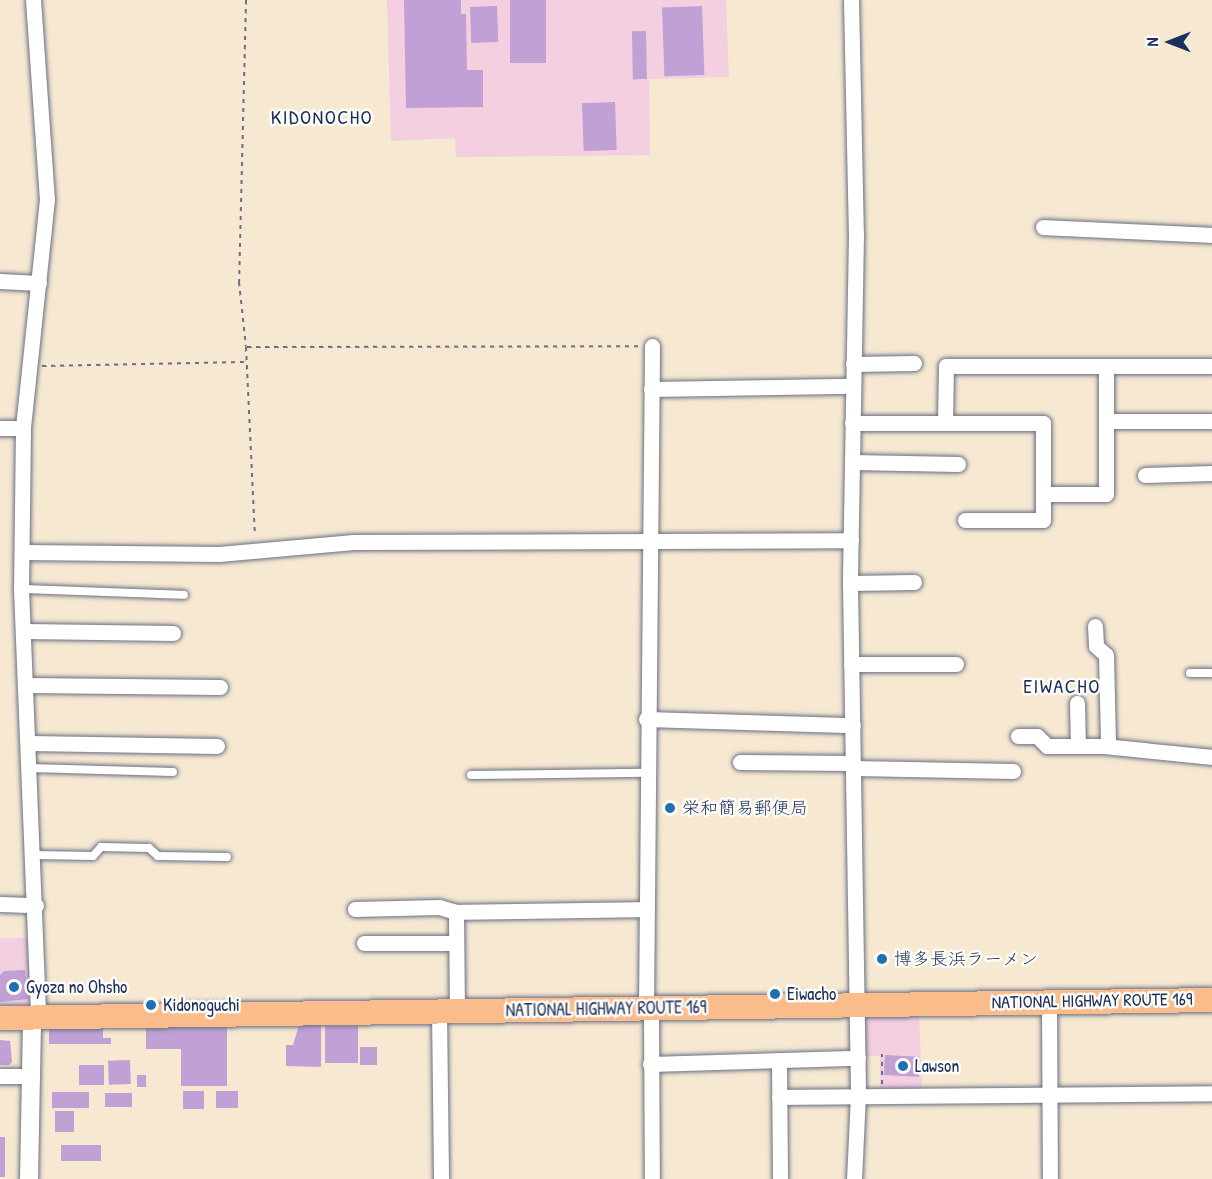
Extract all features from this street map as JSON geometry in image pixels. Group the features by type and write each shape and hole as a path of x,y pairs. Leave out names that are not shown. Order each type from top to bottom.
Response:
{"highway":[{"name":"NATIONAL HIGHWAY ROUTE 169","path":"0,1018 1212,1000"}],"street":[{"path":"29,1179 35,1017 36,905 21,589 23,428 47,199 33,0"},
{"path":"851,0 856,234 850,583 858,1004 858,1095 854,1179"},
{"path":"1043,227 1212,235"},
{"path":"0,281 39,283"},
{"path":"652,346 646,719 646,909 652,1179"},
{"path":"853,364 914,363"},
{"path":"945,423 946,366 1212,366"},
{"path":"1043,495 1107,495 1106,366"},
{"path":"651,389 853,386"},
{"path":"1107,421 1212,421"},
{"path":"852,423 1043,423 1043,520 965,520"},
{"path":"0,428 23,428"},
{"path":"852,462 958,464"},
{"path":"1145,475 1212,473"},
{"path":"22,552 256,552 353,542 648,543 851,540"},
{"path":"850,583 914,582"},
{"path":"1095,626 1096,646 1106,655 1108,746"},
{"path":"24,631 173,633"},
{"path":"851,664 956,664"},
{"path":"26,685 220,687"},
{"path":"1077,703 1078,746"},
{"path":"646,719 853,725"},
{"path":"1017,736 1037,736 1047,746 1108,746 1212,757"},
{"path":"29,743 217,746"},
{"path":"740,762 1013,771"},
{"path":"0,904 36,905"},
{"path":"355,909 440,907 456,912 646,909"},
{"path":"441,1179 448,1011 456,944 456,912"},
{"path":"364,943 456,944"},
{"path":"1049,1002 1050,1179"},
{"path":"650,1064 858,1058"},
{"path":"779,1060 780,1179"},
{"path":"0,1076 32,1076"},
{"path":"779,1097 1212,1093"}],"lane":[{"path":"21,589 184,595"},
{"path":"1190,673 1212,674"},
{"path":"30,768 173,772"},
{"path":"471,775 646,773"},
{"path":"34,855 93,856 101,847 149,848 158,856 227,857"}],"path":[{"path":"246,0 239,282 246,347 256,552"},
{"path":"246,347 652,346"},
{"path":"31,366 245,362"},
{"path":"882,1054 882,1076"}],"shaded area":[{"path":"387,0 726,0 729,77 649,79 650,155 456,157 455,138 391,141"},
{"path":"0,938 33,938 33,996 26,1005 0,1005"},
{"path":"919,1013 922,1089 880,1089 880,1056 861,1056 861,1014"}],"building":[{"path":"404,0 461,0 461,14 466,14 467,70 483,70 483,107 406,108"},
{"path":"510,0 546,0 546,63 510,63"},
{"path":"497,6 498,42 471,43 470,7"},
{"path":"702,6 704,75 664,76 662,7"},
{"path":"632,31 646,31 647,79 633,79"},
{"path":"615,102 617,150 584,151 582,103"},
{"name":"Gyoza no Ohsho","path":"25,970 28,999 0,1002 0,975 4,971"},
{"path":"146,1023 227,1023 227,1086 181,1086 181,1049 146,1049"},
{"path":"299,1025 321,1025 321,1067 286,1066 286,1045 293,1045"},
{"path":"325,1026 358,1026 358,1063 325,1063"},
{"path":"49,1027 103,1027 103,1038 111,1038 111,1044 49,1044"},
{"path":"0,1040 10,1041 12,1062 9,1065 0,1065"},
{"path":"360,1047 377,1047 377,1065 360,1065"},
{"name":"Lawson","path":"885,1055 920,1057 919,1077 884,1075"},
{"path":"130,1060 131,1084 109,1085 108,1061"},
{"path":"79,1065 104,1065 104,1085 79,1085"},
{"path":"137,1075 146,1075 146,1087 137,1087"},
{"path":"183,1091 204,1091 204,1109 183,1109"},
{"path":"216,1091 238,1091 238,1108 216,1108"},
{"path":"52,1092 89,1092 89,1108 52,1108"},
{"path":"105,1093 132,1093 132,1107 105,1107"},
{"path":"55,1111 74,1111 74,1132 55,1132"},
{"path":"0,1137 5,1137 5,1177 0,1177"},
{"path":"61,1145 101,1145 101,1161 61,1161"}],"place":[{"name":"栄和簡易郵便局","path":"670,808"},
{"name":"博多長浜ラーメン","path":"882,959"},
{"name":"Gyoza no Ohsho","path":"14,987"},
{"name":"Eiwacho","path":"775,994"},
{"name":"Kidonoguchi","path":"151,1005"},
{"name":"Lawson","path":"903,1066"}],"district":[{"name":"KIDONOCHO","path":"322,116"},
{"name":"EIWACHO","path":"1062,685"}]}
